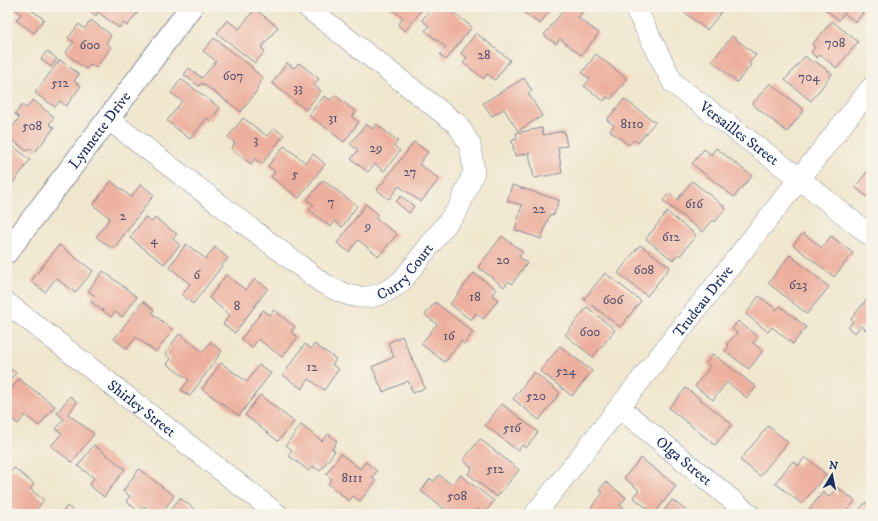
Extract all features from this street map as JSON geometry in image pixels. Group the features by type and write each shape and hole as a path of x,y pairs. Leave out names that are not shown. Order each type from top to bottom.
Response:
{"street":[{"name":"Lynnette Drive","path":"7,252 191,7"},
{"name":"Curry Court","path":"108,119 321,282 350,296 364,298 392,289 402,282 458,208 474,172 470,144 458,125 307,7"},
{"name":"Versailles Street","path":"635,7 673,83 800,178 871,236"},
{"name":"Trudeau Drive","path":"535,514 871,88"},
{"name":"Shirley Street","path":"7,303 277,514"},
{"name":"Olga Street","path":"620,408 749,514"}],"building":[{"path":"12,7 27,7 44,19 34,33 16,20 21,14"},
{"path":"91,7 142,7 127,26 123,23 119,28 98,12 96,16 89,10"},
{"path":"389,7 424,7 405,31 398,25 403,18"},
{"path":"432,7 446,7 472,27 446,60 440,55 446,47 425,31 429,26 422,20"},
{"path":"516,7 552,7 540,24"},
{"path":"566,7 586,7 578,18 599,33 581,55 560,39 556,44 544,35"},
{"path":"677,7 725,7 707,30"},
{"path":"822,7 867,7 856,22 844,13 839,20"},
{"path":"255,9 278,27 261,48 265,51 255,63 217,33 227,20 239,29"},
{"path":"91,20 111,35 106,43 111,47 96,68 91,64 86,69 65,53 74,42 68,38 79,24 84,29"},
{"path":"832,21 858,42 837,68 820,55 817,58 811,52 815,47 812,45"},
{"path":"476,33 510,60 495,80 487,74 484,79 463,63 467,58 461,53"},
{"path":"732,36 756,55 749,63 751,65 737,82 712,61"},
{"path":"214,38 252,67 251,68 263,78 257,87 258,89 241,112 202,83 199,86 184,75 189,68 202,78 216,61 203,51"},
{"path":"47,51 57,59 51,67 41,59"},
{"path":"596,54 627,79 611,99 607,97 604,101 584,86 590,79 582,73"},
{"path":"805,56 813,63 815,61 832,74 811,101 785,80"},
{"path":"60,60 79,74 74,81 81,86 66,106 60,101 55,107 35,93"},
{"path":"287,63 294,68 299,63 319,79 314,85 321,91 306,110 272,83"},
{"path":"524,78 532,91 528,93 542,116 518,131 504,109 492,116 483,103"},
{"path":"181,79 220,108 210,121 207,118 190,139 167,121 182,101 171,93"},
{"path":"770,83 804,110 787,132 752,104"},
{"path":"335,95 356,112 352,117 359,122 344,142 309,115 324,96 331,100"},
{"path":"624,99 655,122 638,143 634,140 629,145 610,131 614,125 607,120"},
{"path":"33,100 54,117 49,124 54,128 35,152 30,148 27,151 7,136 19,118 15,114 22,105 26,108"},
{"path":"243,118 267,136 274,128 284,135 262,164 255,159 251,164 231,149 235,143 228,137"},
{"path":"366,124 373,129 376,124 398,141 394,146 400,151 384,171 375,164 368,172 351,159 358,150 350,144"},
{"path":"542,128 543,135 564,131 567,146 558,147 562,173 534,178 529,153 515,156 512,140 517,139 516,133"},
{"path":"414,142 428,152 419,164 439,179 421,202 399,186 389,199 377,190"},
{"path":"9,143 30,160 7,191 7,146"},
{"path":"284,146 306,163 313,154 325,164 299,198 271,177 275,172 268,166"},
{"path":"716,148 752,176 734,197 692,164 704,149 711,155"},
{"path":"871,167 871,200 855,187"},
{"path":"323,180 357,206 342,227 335,221 331,227 309,210 314,205 307,200"},
{"path":"111,181 131,197 141,184 154,195 113,249 96,237 110,218 93,205"},
{"path":"692,181 726,208 715,222 713,220 703,232 663,201 669,193 677,200"},
{"path":"512,185 559,200 554,215 550,214 541,239 515,230 522,205 507,201"},
{"path":"401,196 414,206 409,213 396,202"},
{"path":"366,204 378,214 375,218 397,234 379,256 358,240 349,252 337,243"},
{"path":"667,212 696,235 680,256 678,254 673,260 646,239"},
{"path":"145,217 152,222 155,218 177,234 173,239 180,245 164,264 130,238"},
{"path":"803,233 822,248 831,236 853,253 834,277 793,245"},
{"path":"502,236 523,252 519,257 527,263 512,284 509,281 504,287 478,267"},
{"path":"186,244 206,259 215,247 228,258 193,304 182,295 190,284 169,267"},
{"path":"59,245 93,271 75,293 56,278 45,292 31,281"},
{"path":"640,245 670,267 647,296 618,273"},
{"path":"790,255 829,287 807,314 768,283"},
{"path":"103,271 137,297 122,317 115,312 111,317 90,301 95,296 88,291"},
{"path":"474,273 496,289 492,295 498,300 483,319 476,313 471,320 450,304"},
{"path":"605,273 641,301 620,327 584,299"},
{"path":"226,275 246,290 255,279 268,288 235,333 223,324 230,315 209,298"},
{"path":"871,294 871,334 861,326 855,333 848,328 853,321 851,319"},
{"path":"759,296 777,310 780,306 806,327 793,344 772,327 768,332 746,314"},
{"path":"143,301 154,310 152,313 173,330 156,352 136,337 127,349 114,339"},
{"path":"435,302 473,332 464,344 461,341 445,362 421,344 437,324 425,315"},
{"path":"587,307 615,330 593,357 565,335"},
{"path":"263,310 270,315 274,310 295,327 291,332 298,337 282,357 258,339 252,348 241,339"},
{"path":"738,321 758,337 753,343 763,351 749,369 725,351 729,346 727,344 737,333 732,329"},
{"path":"179,334 203,352 210,342 222,351 190,396 181,390 189,380 167,364 171,359 165,354"},
{"path":"402,336 425,388 413,393 408,381 383,392 372,367 394,357 388,343"},
{"path":"305,344 311,349 314,344 336,359 332,365 339,369 324,390 309,379 302,389 283,375"},
{"path":"560,346 592,371 572,396 540,371"},
{"path":"713,354 756,387 747,398 727,382 713,400 695,386 710,367 706,363"},
{"path":"221,363 247,382 259,365 271,373 239,416 202,389"},
{"path":"7,366 16,373 7,383"},
{"path":"534,372 560,393 539,420 513,399"},
{"path":"19,379 55,406 39,426 25,415 18,424 7,415 7,395"},
{"path":"686,388 732,424 715,445 669,408"},
{"path":"260,395 294,422 278,441 245,415"},
{"path":"70,396 77,402 68,414 94,434 72,462 51,446 62,433 56,429 64,419 57,413"},
{"path":"502,404 538,432 526,448 522,445 518,451 485,425"},
{"path":"301,425 322,441 328,434 337,441 332,449 335,451 320,471 313,466 309,471 288,455 292,450 286,445"},
{"path":"768,426 788,442 760,476 740,460"},
{"path":"480,439 519,470 497,497 468,474 472,468 463,460"},
{"path":"94,445 125,469 104,497 89,485 94,478 78,466"},
{"path":"341,454 360,469 366,462 377,471 372,478 376,481 360,501 353,496 349,501 328,484 332,479 326,474"},
{"path":"805,457 826,474 802,504 775,483 793,461 798,466"},
{"path":"641,458 676,486 654,514 633,497 639,490 624,478"},
{"path":"14,468 34,484 30,489 44,500 33,514 19,514 7,505 7,476"},
{"path":"139,469 174,496 161,514 154,514 144,506 139,512 126,501 130,496 123,491"},
{"path":"439,475 452,485 460,475 494,501 484,514 478,509 474,514 450,514 421,491 430,479 434,481"},
{"path":"606,482 626,498 620,505 631,514 587,513 603,493 599,490"},
{"path":"837,487 855,501 844,514 811,514 808,511 823,492 829,497"},
{"path":"180,498 201,514 167,514"},
{"path":"672,500 691,514 661,514"},
{"path":"866,502 871,506 871,514 856,514"},
{"path":"67,506 77,514 61,514"}]}
